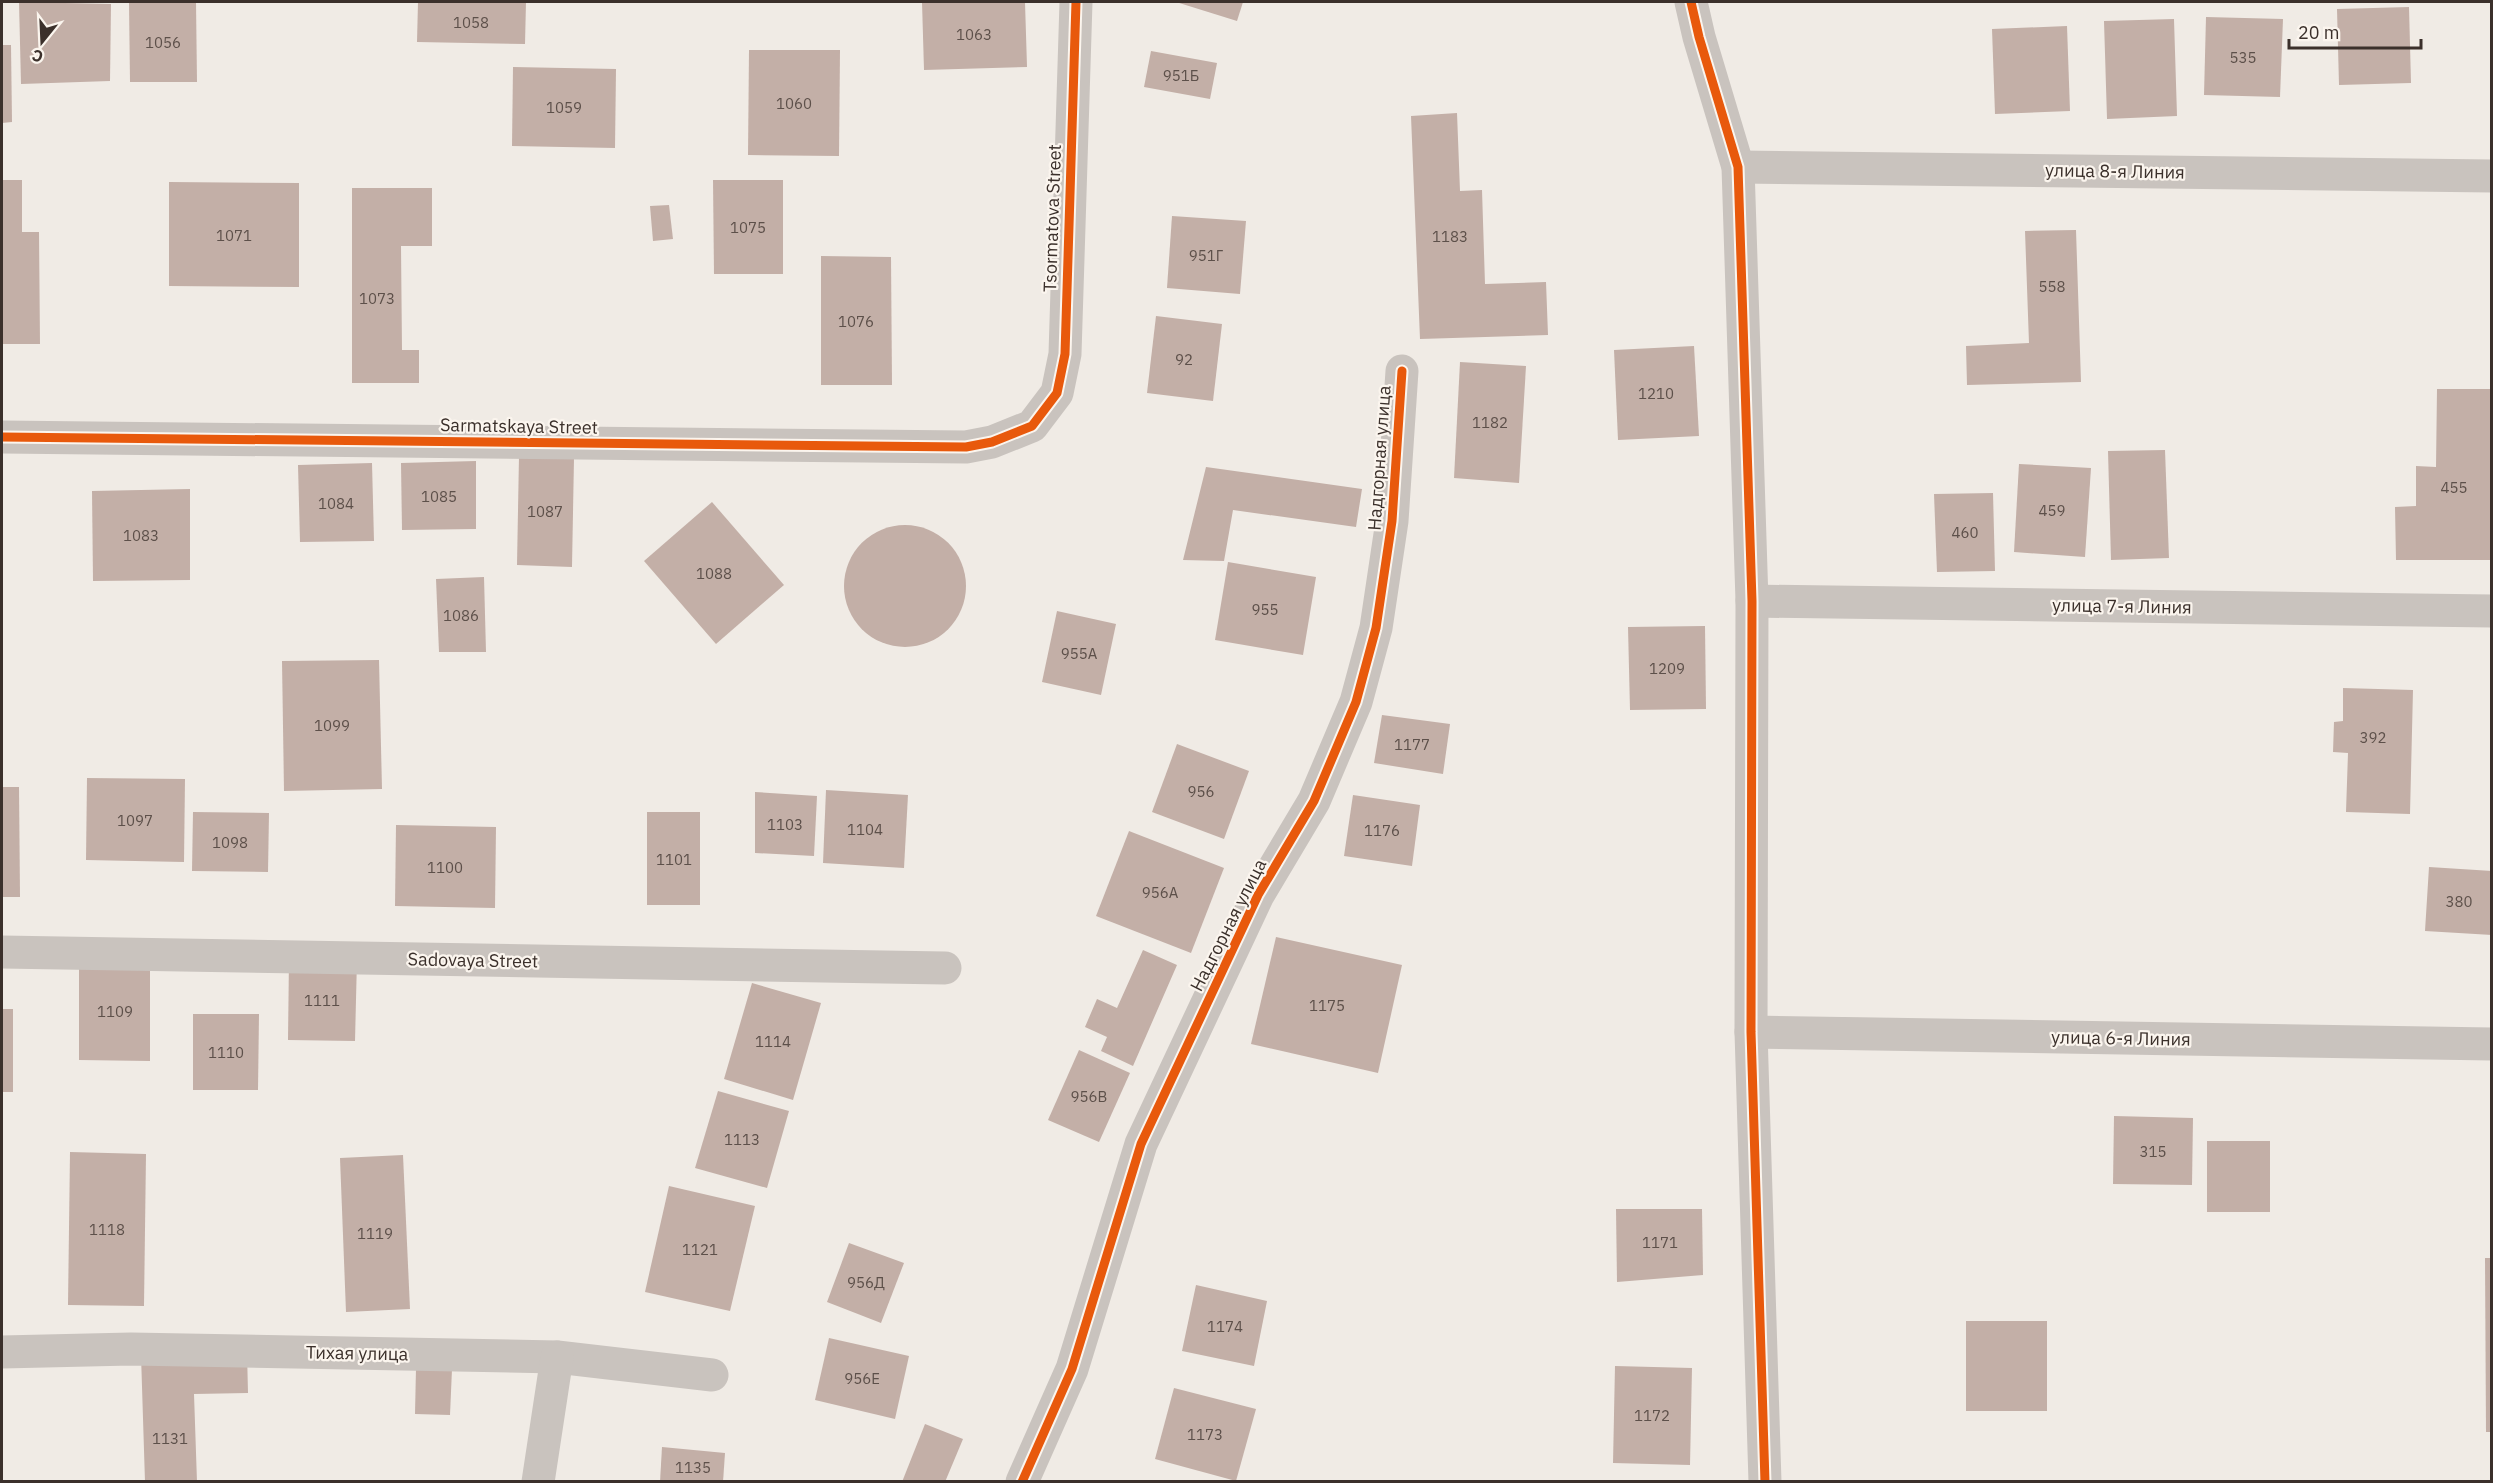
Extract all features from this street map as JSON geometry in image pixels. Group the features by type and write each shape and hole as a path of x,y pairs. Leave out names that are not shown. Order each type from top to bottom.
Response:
{"street":[{"name":"Tsormatova Street","path":"1032,426 1057,393 1065,354 1076,2"},
{"path":"1691,2 1699,37 1738,167 1752,601 1752,1032 1765,1482"},
{"name":"улица 8-я Линия","path":"1738,167 2492,176"},
{"name":"Надгорная улица","path":"1022,1482 1072,1369 1141,1144 1258,895 1314,801 1356,702 1376,628 1392,521 1402,371"},
{"name":"Sarmatskaya Street","path":"2,437 966,447 993,442 1032,426"},
{"name":"улица 7-я Линия","path":"1752,601 2492,611"},
{"name":"Sadovaya Street","path":"2,951 945,968"},
{"name":"улица 6-я Линия","path":"1752,1032 2492,1044"},
{"name":"Тихая улица","path":"2,1352 131,1349 557,1357 712,1375"},
{"path":"538,1482 557,1357"}],"building":[{"path":"19,2 111,4 110,81 21,84"},
{"path":"196,2 197,82 130,82 129,3"},
{"path":"418,2 526,2 525,44 417,42"},
{"path":"922,2 1025,2 1027,67 924,70"},
{"path":"1176,2 1243,2 1237,21"},
{"path":"2409,7 2411,83 2339,85 2337,9"},
{"path":"2206,17 2283,19 2280,97 2204,95"},
{"path":"2174,19 2177,116 2107,119 2104,21"},
{"path":"2067,26 2070,111 1995,114 1992,29"},
{"path":"2,45 11,45 12,122 2,123"},
{"path":"749,50 840,50 839,156 748,155"},
{"path":"1151,51 1217,63 1210,99 1144,87"},
{"path":"513,67 616,69 615,148 512,146"},
{"path":"1457,113 1460,191 1482,190 1485,284 1546,282 1548,335 1420,339 1411,116"},
{"path":"2,180 22,180 22,232 39,232 40,344 2,344"},
{"path":"713,180 783,180 783,274 714,274"},
{"path":"169,182 299,183 299,287 169,286"},
{"path":"352,188 432,188 432,246 401,246 402,350 419,350 419,383 352,383"},
{"path":"669,205 673,239 653,241 650,206"},
{"path":"1172,216 1246,221 1240,294 1167,288"},
{"path":"2076,230 2081,382 1967,385 1966,346 2029,343 2025,231"},
{"path":"821,256 891,257 892,385 821,385"},
{"path":"1156,316 1222,324 1213,401 1147,393"},
{"path":"1694,346 1699,436 1618,440 1614,350"},
{"path":"1460,362 1526,366 1519,483 1454,478"},
{"path":"2437,389 2492,389 2492,560 2396,560 2395,507 2416,506 2416,466 2436,467"},
{"path":"2165,450 2169,558 2111,560 2108,451"},
{"path":"519,456 574,458 572,567 517,565"},
{"path":"476,461 476,529 402,530 401,463"},
{"path":"372,463 374,541 300,542 298,465"},
{"path":"2019,464 2091,468 2085,557 2014,552"},
{"path":"1206,467 1362,489 1356,527 1233,510 1224,561 1183,560"},
{"path":"190,489 190,580 93,581 92,491"},
{"path":"1993,493 1995,571 1937,572 1934,494"},
{"path":"712,502 784,585 716,644 644,561"},
{"path":"905,525 928,529 948,543 962,563 966,586 962,609 948,629 928,643 905,647 882,643 862,629 848,609 844,586 848,563 862,543 882,529"},
{"path":"1228,562 1316,577 1303,655 1215,640"},
{"path":"484,577 486,652 439,652 436,579"},
{"path":"1057,611 1116,624 1101,695 1042,682"},
{"path":"1705,626 1706,709 1630,710 1628,627"},
{"path":"379,660 382,789 284,791 282,661"},
{"path":"2343,688 2413,690 2410,814 2346,812 2348,753 2333,752 2334,722 2343,721"},
{"path":"1382,715 1450,724 1443,774 1374,763"},
{"path":"1177,744 1249,771 1224,839 1152,812"},
{"path":"87,778 185,779 184,862 86,860"},
{"path":"2,787 19,787 20,897 2,897"},
{"path":"826,790 908,795 904,868 823,863"},
{"path":"755,792 817,796 814,856 755,853"},
{"path":"1353,795 1420,805 1412,866 1344,856"},
{"path":"193,812 269,813 268,872 192,871"},
{"path":"647,812 700,812 700,905 647,905"},
{"path":"396,825 496,827 495,908 395,906"},
{"path":"1129,831 1224,868 1191,953 1096,916"},
{"path":"2429,867 2492,871 2492,935 2425,931"},
{"path":"1276,937 1402,965 1378,1073 1251,1044"},
{"path":"1143,950 1177,965 1133,1066 1101,1051 1107,1037 1085,1027 1097,999 1117,1008"},
{"path":"289,958 357,959 355,1041 288,1040"},
{"path":"79,962 150,962 150,1061 79,1060"},
{"path":"752,983 821,1003 793,1100 724,1079"},
{"path":"2,1009 13,1009 13,1092 2,1092"},
{"path":"193,1014 259,1014 258,1090 193,1090"},
{"path":"1079,1050 1130,1073 1099,1142 1048,1120"},
{"path":"718,1091 789,1111 767,1188 695,1168"},
{"path":"2114,1116 2193,1118 2192,1185 2113,1184"},
{"path":"2207,1141 2270,1141 2270,1212 2207,1212"},
{"path":"70,1152 146,1154 144,1306 68,1305"},
{"path":"403,1155 410,1309 346,1312 340,1158"},
{"path":"669,1186 755,1206 730,1311 645,1292"},
{"path":"1616,1209 1702,1209 1703,1275 1617,1282"},
{"path":"849,1243 904,1263 881,1323 827,1302"},
{"path":"2485,1258 2492,1258 2492,1432 2486,1432"},
{"path":"1196,1285 1267,1301 1254,1366 1182,1351"},
{"path":"1966,1321 2047,1321 2047,1411 1966,1411"},
{"path":"829,1338 909,1356 895,1419 815,1400"},
{"path":"247,1352 248,1393 194,1394 197,1482 145,1482 141,1355"},
{"path":"1615,1366 1692,1368 1690,1465 1613,1463"},
{"path":"416,1368 452,1369 450,1415 415,1414"},
{"path":"1174,1388 1256,1409 1236,1481 1155,1459"},
{"path":"925,1424 963,1439 945,1482 902,1482"},
{"path":"662,1447 725,1453 723,1482 660,1482"}],"cycle path":[{"path":"2,437 966,447 992,442 1032,426 1057,393 1065,354 1076,2"},
{"path":"1691,2 1699,37 1738,167 1752,601 1751,1032 1765,1482"},
{"path":"1022,1482 1072,1369 1141,1144 1258,895 1314,801 1356,702 1376,628 1392,521 1402,371"}]}
